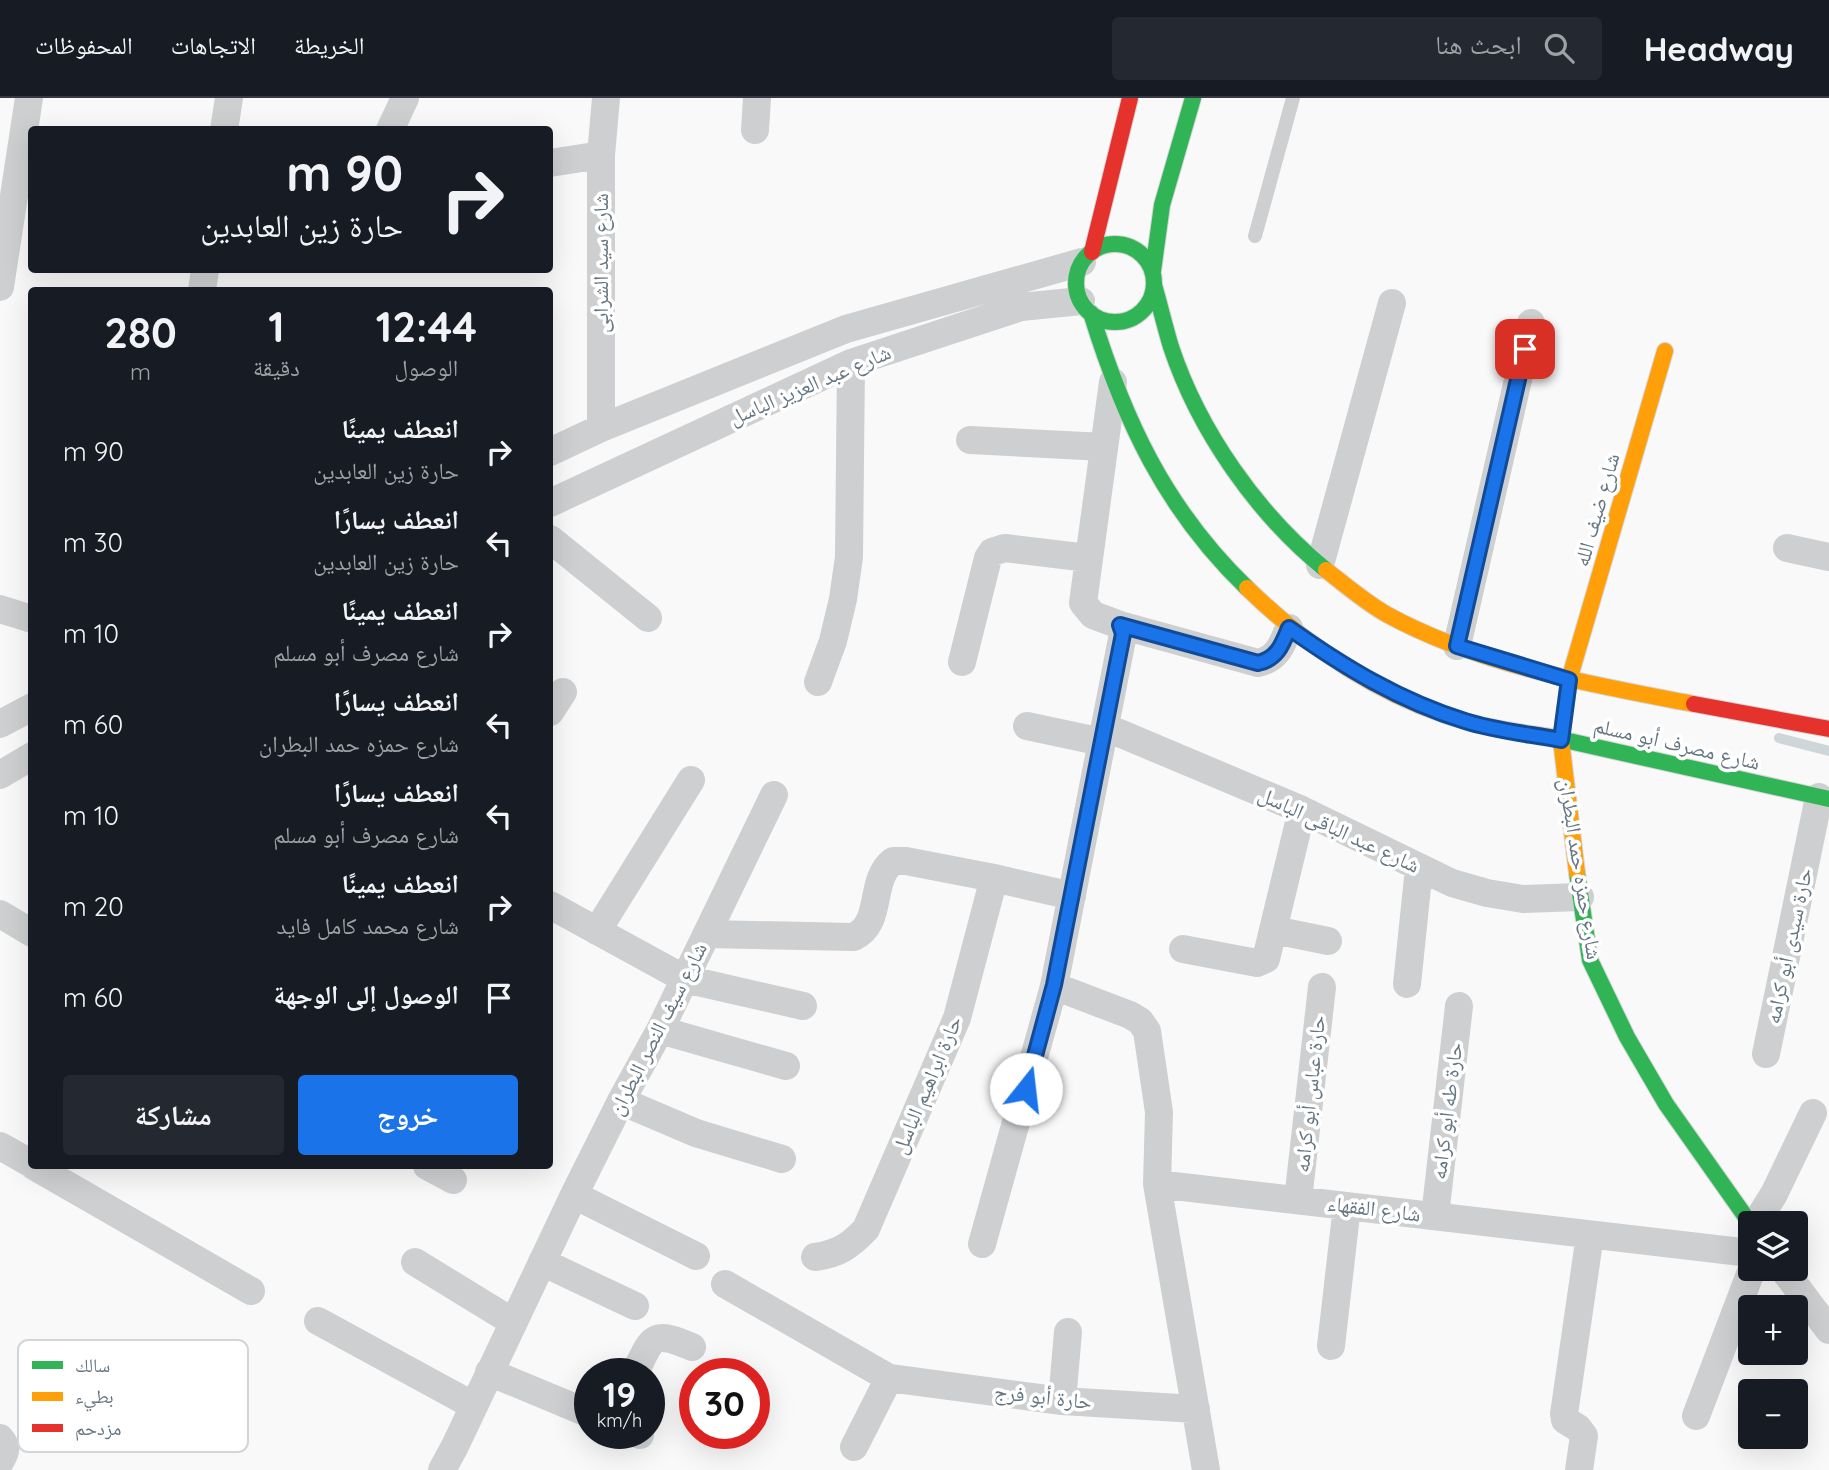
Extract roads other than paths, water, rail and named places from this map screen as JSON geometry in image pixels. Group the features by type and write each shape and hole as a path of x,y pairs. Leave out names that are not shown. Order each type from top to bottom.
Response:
{"street":[{"path":"0,287 25,164 29,98"},
{"path":"225,126 229,98"},
{"path":"392,126 405,98"},
{"name":"شارع سيد الشرابى","path":"601,428 601,155 606,98"},
{"path":"755,130 757,98"},
{"path":"1130,98 1087,257 1077,275 1077,288 1086,307 1106,321 1123,321 1130,318 1149,302 1153,278 1154,236 1193,98"},
{"path":"553,163 601,155"},
{"path":"1087,257 1105,245 1120,244 1134,248 1146,258 1153,278"},
{"name":"شارع عبد العزيز الباسل","path":"553,451 601,428 846,329 1087,257"},
{"name":"شارع مصرف أبو مسلم","path":"1153,278 1172,349 1198,410 1232,467 1272,519 1320,565 1351,590 1420,631 1457,646 1569,680 1829,729"},
{"path":"1320,565 1392,303"},
{"name":"شارع عبد العزيز الباسل","path":"553,502 851,363 1021,307 1086,307"},
{"name":"شارع مصرف أبو مسلم","path":"1086,307 1137,438 1168,491 1203,541 1244,586 1289,628 1344,667 1404,698 1467,722 1824,798"},
{"path":"1457,646 1531,323"},
{"name":"شارع ضيف الله","path":"1569,680 1665,351"},
{"path":"818,682 833,641 849,557 851,363"},
{"path":"1113,382 1083,603 1093,615 1120,625 1258,663 1275,656 1289,628"},
{"path":"970,440 1104,447"},
{"path":"553,541 648,618"},
{"path":"962,662 988,558 992,552 1005,548 1088,558"},
{"path":"1787,548 1829,557"},
{"path":"0,608 28,618"},
{"path":"982,1244 1054,985 1123,634 1120,625"},
{"name":"شارع حمزه حمد البطران","path":"1569,680 1561,740 1590,960 1628,1037 1666,1104 1742,1211"},
{"path":"0,724 28,709"},
{"name":"شارع عبد الباقى الباسل","path":"1027,726 1103,734 1301,810 1452,883 1487,893 1523,898 1580,897"},
{"path":"0,775 28,761"},
{"path":"597,931 691,780"},
{"name":"شارع سيف النصر البطران","path":"442,1470 574,1195 660,1030 774,795"},
{"name":"حارة سيدى أبو كرامه","path":"1766,1054 1824,798"},
{"path":"1184,949 1262,962 1268,955 1301,810"},
{"path":"707,934 854,937 863,932 869,924 884,869 893,861 906,861 994,878 1072,896"},
{"path":"1407,985 1419,868"},
{"name":"حارة ابراهيم الباسل","path":"815,1257 834,1254 852,1244 866,1229 957,1018 994,878"},
{"path":"553,910 685,979 803,1006"},
{"path":"0,914 28,931"},
{"path":"1274,930 1328,942"},
{"path":"1054,985 1130,1015 1140,1021 1147,1031 1159,1112 1157,1184 1206,1470"},
{"name":"حارة عباس أبو كرامه","path":"1298,1200 1322,987"},
{"name":"حارة طه أبو كرامه","path":"1435,1216 1459,1006"},
{"path":"660,1030 786,1066"},
{"path":"621,1101 696,1133 782,1159"},
{"path":"1763,1211 1813,1112"},
{"path":"0,1146 28,1162"},
{"path":"40,1169 251,1291"},
{"path":"433,1169 453,1180"},
{"name":"شارع الفقهاء","path":"1157,1184 1738,1252"},
{"path":"574,1195 696,1256"},
{"path":"1331,1346 1347,1206"},
{"path":"1579,1470 1584,1436 1578,1428 1565,1420 1564,1414 1590,1235"},
{"path":"415,1262 513,1322"},
{"path":"542,1262 635,1306"},
{"path":"1696,1416 1747,1281"},
{"path":"1792,1281 1829,1330"},
{"name":"حارة أبو فرج","path":"725,1284 889,1378 1062,1401 1196,1409"},
{"path":"318,1321 474,1406"},
{"path":"1062,1401 1068,1332"},
{"path":"643,1358 650,1344 663,1336 692,1347"},
{"path":"489,1372 574,1407"},
{"path":"854,1447 889,1378"}],"lane":[{"path":"1255,236 1293,98"}],"waterway":[{"path":"1779,738 1829,751"}]}
